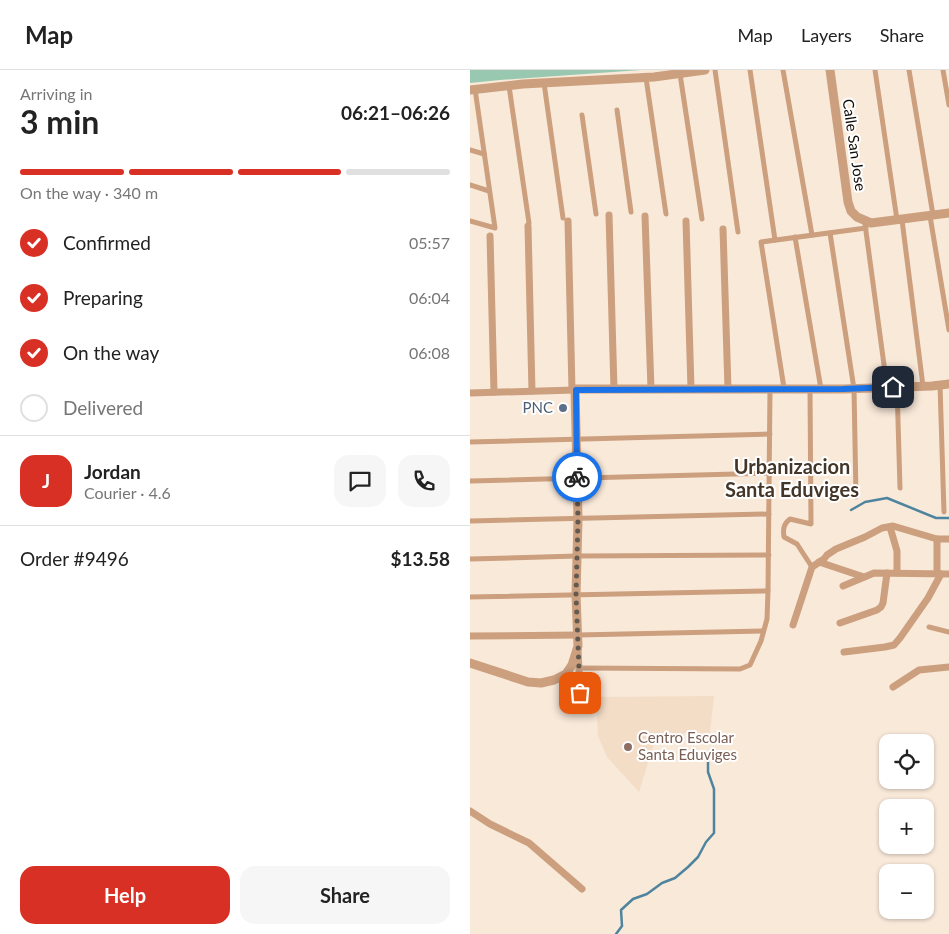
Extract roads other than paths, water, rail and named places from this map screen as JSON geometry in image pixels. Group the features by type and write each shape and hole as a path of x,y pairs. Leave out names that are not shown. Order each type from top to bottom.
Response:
{"street":[{"path":"470,221 495,228 472,90 544,83 646,78 705,70"},
{"path":"715,70 738,232"},
{"path":"750,70 775,240"},
{"path":"783,70 812,235"},
{"name":"Calle San Jose","path":"830,70 848,202 851,211 865,225"},
{"path":"875,70 923,386"},
{"path":"909,70 949,330"},
{"path":"943,70 949,105"},
{"path":"680,74 702,220"},
{"path":"646,78 666,214"},
{"path":"544,83 566,219 576,439 578,519 576,595 580,693"},
{"path":"509,86 529,225 532,391"},
{"path":"617,110 632,212"},
{"path":"582,115 596,214"},
{"path":"470,150 484,154"},
{"path":"470,185 489,191"},
{"path":"784,388 761,242 830,232 871,223 949,213"},
{"path":"609,216 614,389"},
{"path":"645,216 651,389"},
{"path":"686,221 691,389"},
{"path":"865,225 892,387 900,488"},
{"path":"723,229 728,388"},
{"path":"830,232 854,389 856,497"},
{"path":"490,236 494,392"},
{"path":"795,237 821,389"},
{"path":"470,393 614,389 854,389 944,385 944,512"},
{"path":"579,668 740,669 750,665 761,641 767,619 770,388"},
{"path":"810,389 811,524 790,519 786,522 783,530 784,537 797,544 812,567"},
{"path":"470,442 770,434"},
{"path":"470,481 770,473"},
{"path":"470,521 769,514"},
{"path":"793,625 812,567 836,549 882,528 890,527 901,528 937,539 949,539"},
{"path":"890,527 897,551 897,573"},
{"path":"844,652 894,645 900,638 924,604 939,574 937,539"},
{"path":"470,559 577,556 769,555"},
{"path":"819,562 864,577"},
{"path":"843,586 874,573 949,574"},
{"path":"840,623 877,610 881,606 887,573"},
{"path":"470,596 768,591"},
{"path":"929,627 949,632"},
{"path":"470,636 764,631"},
{"path":"470,663 528,682 541,683 554,680 566,674 572,665 578,646"},
{"path":"893,687 918,670 949,668"},
{"path":"470,811 490,824 529,843 582,888"}],"waterway":[{"path":"851,510 865,502 887,498 936,518 949,518"},
{"path":"616,934 622,926 621,910 633,899 647,894 662,883 675,878 698,857 706,842 714,833 714,789 708,772 708,761 712,751"}],"place":[{"name":"PNC","path":"563,408"},
{"name":"Centro Escolar Santa Eduviges","path":"628,747"}],"district":[{"name":"Urbanizacion Santa Eduviges","path":"792,478"}]}
